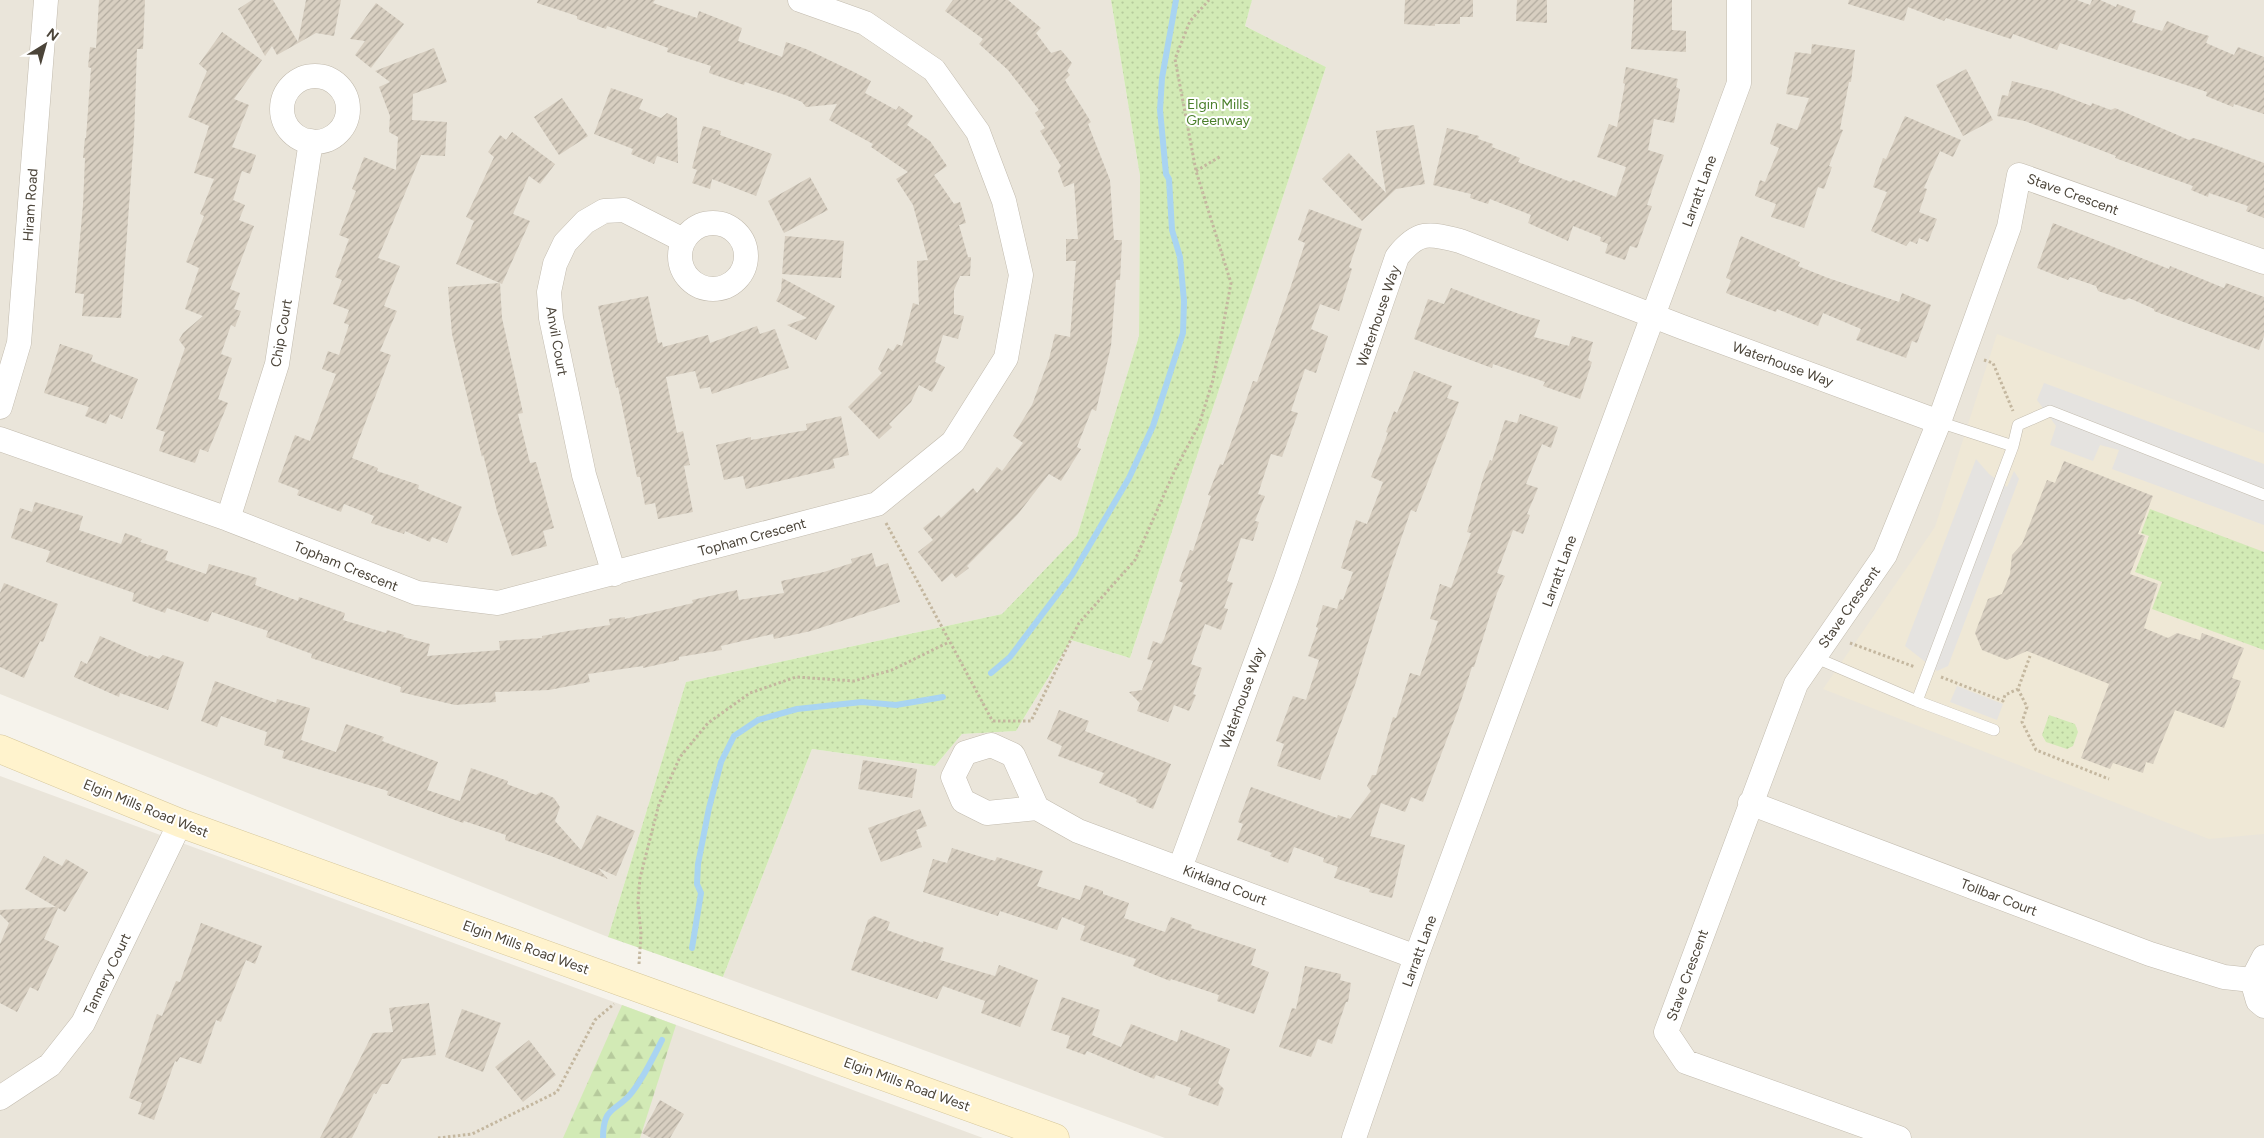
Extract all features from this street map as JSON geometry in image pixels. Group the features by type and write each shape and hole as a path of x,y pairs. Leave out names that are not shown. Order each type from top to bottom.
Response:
{"main road":[{"name":"Elgin Mills Road West","path":"0,749 180,823 1055,1138"}],"street":[{"name":"Hiram Road","path":"0,407 19,343 46,0"},
{"name":"Topham Crescent","path":"0,439 228,519 416,594 498,603 877,504 952,442 1006,358 1021,275 1004,201 978,132 934,70 864,23 800,0"},
{"name":"Larratt Lane","path":"1354,1138 1416,957 1739,82 1739,0"},
{"name":"Chip Court","path":"228,519 277,364 311,142"},
{"name":"Stave Crescent","path":"1898,1138 1686,1062 1666,1032 1796,684 1885,555 1939,422 2009,227 2018,175 2264,262"},
{"name":"Anvil Court","path":"614,574 584,475 551,318 549,292 554,264 565,243 585,222 604,211 624,210 652,222 683,240"},
{"name":"Waterhouse Way","path":"1180,868 1286,580 1397,257 1408,243 1431,234 1460,241 1654,316 1939,422"},
{"name":"Tollbar Court","path":"1750,803 2150,954 2224,977 2252,980"},
{"name":"Kirkland Court","path":"1037,808 1078,831 1416,957"},
{"name":"Tannery Court","path":"0,1098 50,1065 83,1023 180,823"},
{"path":"2264,957 2252,980 2258,1001 2264,1006"}],"lane":[{"path":"1917,701 2013,446 2018,425 2050,411 2264,495"},
{"path":"1939,422 2013,446"},
{"path":"1814,657 1917,701 1994,730"}],"path":[{"path":"993,721 1031,721 1079,623 1135,560 1175,470 1199,425 1213,380 1231,283 1196,171 1175,59 1190,21 1209,0"},
{"path":"1196,171 1221,156"},
{"path":"1964,353 1993,363 2018,425"},
{"path":"877,504 995,726"},
{"path":"644,968 639,965 641,934 638,902 640,878 659,804 680,757 708,723 750,693 796,677 854,681 892,670 949,642"},
{"path":"1850,643 2003,701 2005,695 2018,689 2030,656"},
{"path":"2018,689 2027,707 2022,722 2036,750 2109,778"},
{"path":"438,1138 472,1134 556,1092 595,1020 619,1000"}],"shaded area":[{"path":"0,0 1111,0 1140,176 1139,336 1077,536 1002,614 686,682 608,937 0,694"},
{"path":"1252,0 2264,0 2264,1138 1165,1138 723,977 812,749 935,766 962,734 1016,731 1071,640 1130,658 1326,67 1245,26"},
{"path":"1997,334 2264,433 2264,834 2209,839 1823,689 1935,527"},
{"path":"2044,383 2264,464 2264,525 2112,469 2119,450 2100,445 2093,461 2050,445 2056,426 2037,400"},
{"path":"1976,459 1989,474 2007,487 2014,471 2019,479 1948,666 1937,671 1905,646"},
{"path":"1957,686 2003,704 1997,720 1950,702"},
{"path":"0,776 622,1005 983,1138 0,1138"}],"green space":[{"name":"Elgin Mills Greenway","path":"1111,0 1252,0 1245,26 1326,67 1130,658 1071,640 1016,731 962,734 935,766 812,749 723,977 608,937 686,682 1002,614 1077,536 1139,336 1140,176"},
{"path":"2150,509 2264,552 2264,650 2152,609 2162,582 2135,572 2149,536 2141,533"},
{"path":"2049,715 2075,724 2078,732 2073,746 2067,749 2046,742 2042,735"},
{"path":"622,1005 676,1025 640,1138 563,1138"}],"building":[{"path":"99,0 145,0 143,49 137,49 134,136 121,318 82,316 84,294 75,293 83,205 85,158 83,158 91,68 88,67 90,47 96,48"},
{"path":"252,0 273,0 298,42 306,0 341,0 334,36 316,33 277,55 272,46 265,56 238,9"},
{"path":"538,0 655,0 653,3 697,18 699,11 742,28 738,41 782,57 786,42 806,49 852,71 871,81 865,93 896,110 899,106 913,116 907,125 930,141 947,166 934,175 954,204 960,202 966,223 959,225 968,257 971,257 970,276 960,276 954,290 954,314 964,316 958,339 943,335 935,362 945,367 932,392 919,385 911,402 889,424 892,427 879,439 848,407 882,373 878,369 888,348 893,351 897,344 902,346 913,303 919,305 917,261 928,260 913,205 896,179 908,172 871,147 873,144 829,120 837,104 806,107 802,102 785,95 745,82 744,85 709,73 711,66 667,52 668,48 607,26 606,29 577,19 577,16 537,3"},
{"path":"953,0 1008,0 1041,28 1036,33 1051,53 1061,50 1072,63 1067,71 1070,75 1065,80 1091,122 1088,124 1110,180 1114,240 1122,240 1120,280 1116,280 1111,346 1096,411 1092,409 1077,447 1081,449 1061,481 1049,474 1018,514 967,566 969,568 956,578 952,573 942,582 918,552 933,540 923,528 939,515 941,518 973,488 977,493 997,467 1002,471 1023,443 1013,436 1032,405 1049,359 1055,334 1070,337 1076,261 1066,261 1066,239 1078,239 1074,183 1064,187 1058,171 1061,166 1040,131 1045,128 1035,113 1039,110 1008,70 979,44 983,39 945,11"},
{"path":"1405,0 1473,0 1473,17 1460,17 1460,24 1435,24 1435,26 1404,24"},
{"path":"1517,0 1547,0 1547,23 1516,21"},
{"path":"1634,0 1672,0 1672,30 1686,31 1686,52 1631,49"},
{"path":"1849,0 2077,0 2090,5 2092,0 2100,0 2116,7 2117,4 2136,11 2132,22 2162,31 2167,21 2209,36 2206,43 2234,55 2238,47 2264,57 2264,114 2234,104 2233,107 2206,96 2207,92 2060,43 2057,50 2013,34 2011,39 1946,18 1944,21 1908,7 1904,21 1848,4"},
{"path":"376,3 404,24 371,68 355,55 365,41 350,39"},
{"path":"222,32 262,60 234,99 249,105 232,147 256,155 250,174 242,171 233,200 245,205 239,220 254,226 230,289 240,293 234,309 241,311 235,327 231,325 221,354 232,358 218,399 228,403 208,452 200,449 195,463 159,451 165,432 156,429 185,348 179,340 183,333 203,316 185,309 199,268 186,262 204,216 200,214 214,179 194,173 209,126 188,117 207,71 199,64"},
{"path":"1812,44 1855,50 1851,82 1849,82 1840,129 1843,130 1829,166 1832,167 1824,189 1818,187 1804,228 1771,217 1776,204 1755,196 1760,180 1765,182 1779,148 1770,144 1777,123 1797,130 1809,98 1786,94 1795,52 1811,54"},
{"path":"434,48 447,82 413,94 412,120 447,122 445,156 421,155 378,258 400,266 384,306 397,311 380,351 391,355 352,458 378,468 377,471 419,485 418,489 462,507 447,543 432,537 430,542 405,531 404,534 371,523 374,516 344,504 341,512 297,495 299,490 278,482 295,435 310,441 336,374 322,369 328,351 339,355 349,325 344,323 349,310 333,304 342,280 335,277 349,239 339,235 356,191 352,189 364,157 396,170 398,137 389,132 390,116 379,87 390,82 375,71"},
{"path":"1626,67 1678,79 1676,87 1680,89 1674,123 1654,119 1648,150 1664,155 1647,205 1652,206 1637,248 1630,246 1625,260 1605,253 1608,244 1600,241 1601,237 1573,226 1568,241 1528,223 1531,215 1490,199 1488,204 1470,198 1471,194 1433,185 1447,128 1479,136 1478,139 1493,144 1492,147 1520,158 1518,162 1571,182 1573,180 1616,197 1626,167 1597,157 1609,124 1617,127 1625,84 1623,83"},
{"path":"1966,69 1993,120 1963,136 1936,85"},
{"path":"2012,81 2052,91 2091,106 2092,103 2111,110 2115,108 2189,140 2193,138 2207,142 2264,163 2264,218 2246,211 2248,206 2209,193 2208,197 2191,190 2193,186 2115,158 2116,156 2025,121 1997,116 2002,95 2008,96"},
{"path":"611,88 643,99 639,109 661,118 667,113 677,118 678,163 657,156 654,164 631,154 633,149 594,134"},
{"path":"562,98 588,136 559,155 534,117"},
{"path":"1905,116 1961,140 1953,157 1940,151 1924,188 1927,189 1919,212 1937,219 1928,242 1919,238 1917,244 1910,241 1906,246 1871,231 1887,192 1873,187 1883,158 1886,159"},
{"path":"1414,125 1425,184 1396,189 1362,221 1322,179 1349,153 1386,193 1376,131"},
{"path":"703,126 721,131 720,135 772,154 756,196 712,179 710,189 692,183 697,170 692,168"},
{"path":"512,132 555,164 540,184 529,176 513,214 530,221 502,284 456,264 474,221 466,217 494,157 488,152 500,135 506,140"},
{"path":"810,177 828,210 784,233 768,201"},
{"path":"1309,209 1362,229 1349,267 1352,269 1339,311 1320,304 1311,329 1328,336 1316,373 1305,369 1291,411 1298,413 1282,457 1271,454 1258,494 1265,496 1255,521 1259,522 1253,541 1241,538 1227,581 1233,583 1224,608 1228,609 1221,630 1205,624 1191,664 1202,668 1193,694 1196,695 1189,711 1174,705 1168,722 1137,711 1140,703 1129,692 1142,690 1153,661 1147,659 1153,641 1161,644 1164,639 1183,583 1179,581 1190,550 1193,551 1211,496 1208,495 1220,464 1223,465 1253,381 1257,382 1291,286 1305,243 1298,240"},
{"path":"2053,223 2169,269 2170,266 2224,288 2226,283 2264,297 2264,336 2259,350 2154,311 2154,309 2129,298 2125,300 2098,291 2096,286 2070,277 2068,280 2037,268"},
{"path":"785,236 844,241 841,278 782,274"},
{"path":"1741,236 1800,262 1798,266 1828,278 1899,302 1902,293 1931,305 1917,343 1912,341 1906,358 1856,340 1861,329 1823,313 1818,326 1777,309 1776,312 1726,293 1731,280 1726,278"},
{"path":"782,278 835,306 816,340 787,325 807,318 776,301 781,291"},
{"path":"500,283 502,318 523,413 518,414 530,463 536,462 554,528 543,531 547,546 512,556 497,511 483,454 482,457 452,334 448,287"},
{"path":"1451,288 1540,320 1534,337 1569,346 1572,336 1593,342 1588,360 1592,362 1580,399 1543,386 1545,382 1493,364 1492,368 1414,339 1428,299 1444,304"},
{"path":"648,296 658,343 662,342 663,347 708,335 710,343 757,326 760,334 775,329 789,368 712,394 710,387 700,389 695,371 666,377 677,433 683,431 690,465 684,466 693,512 658,519 655,503 645,505 640,477 637,477 598,306"},
{"path":"60,344 93,355 91,361 138,379 122,419 110,414 106,424 85,416 89,407 44,393"},
{"path":"1414,371 1452,386 1447,398 1459,402 1416,512 1411,510 1356,682 1320,780 1277,766 1284,744 1276,741 1293,696 1306,700 1319,660 1308,656 1318,628 1316,627 1323,605 1337,609 1340,599 1343,600 1353,572 1341,568 1356,520 1367,524 1383,482 1371,477 1388,433 1386,432 1394,411 1397,413"},
{"path":"1520,414 1558,427 1551,448 1542,444 1526,484 1538,488 1527,514 1530,515 1523,534 1513,530 1497,573 1505,576 1497,593 1474,667 1472,667 1458,710 1423,802 1411,797 1405,812 1381,803 1370,836 1405,845 1392,898 1369,892 1370,889 1334,878 1338,867 1323,862 1324,858 1294,847 1288,863 1270,856 1272,853 1237,840 1243,824 1238,822 1251,787 1337,818 1338,815 1350,819 1371,791 1367,786 1372,775 1376,775 1393,717 1396,718 1410,673 1420,676 1438,621 1430,619 1440,584 1451,588 1471,533 1467,532 1484,475 1490,460 1492,461 1505,420 1517,423"},
{"path":"841,416 849,455 833,459 835,468 746,489 743,476 724,480 716,445 751,437 751,440 807,430 806,424"},
{"path":"2064,461 2153,496 2138,534 2145,536 2130,574 2158,584 2144,628 2168,638 2177,633 2200,640 2202,633 2244,648 2232,678 2241,681 2224,728 2175,710 2153,764 2146,762 2143,773 2113,763 2110,769 2081,758 2109,684 2027,651 2007,660 1982,650 1975,633 1988,599 2002,594 2010,574 2012,555 2022,544 2047,480 2055,483"},
{"path":"35,502 83,516 79,530 121,544 125,533 142,539 140,542 168,551 165,560 206,574 209,564 257,578 255,585 298,601 299,597 345,613 343,620 386,633 387,630 404,635 403,637 430,644 427,656 500,650 499,641 542,638 542,636 568,631 610,625 609,619 625,617 625,619 693,603 692,600 737,590 739,600 784,593 781,581 824,572 852,563 851,559 872,553 876,567 888,563 900,602 811,631 774,639 773,634 721,646 722,650 679,657 679,660 643,668 643,666 588,674 590,682 549,690 495,692 496,702 455,705 400,692 401,687 311,658 312,654 266,637 268,631 212,612 208,622 167,608 165,613 132,601 134,593 46,562 50,551 11,538 20,508 32,512"},
{"path":"4,583 58,604 43,642 40,641 24,678 0,667 0,593"},
{"path":"100,636 148,657 149,655 159,659 163,655 184,662 168,710 120,693 119,697 74,677 81,661 87,664"},
{"path":"215,681 276,703 277,699 310,708 301,740 336,752 346,724 384,737 382,741 438,762 427,790 460,801 471,768 508,781 507,784 536,795 541,792 554,798 560,807 555,821 581,850 597,815 635,831 616,876 598,868 608,879 505,840 506,835 464,821 463,823 387,795 388,791 282,758 284,751 264,745 267,732 221,716 217,727 201,721"},
{"path":"1059,710 1089,721 1085,731 1171,764 1153,809 1136,802 1137,799 1099,783 1104,773 1058,756 1062,746 1047,739"},
{"path":"863,760 917,769 912,798 858,789"},
{"path":"920,809 927,826 916,830 922,847 881,862 868,828"},
{"path":"952,848 995,861 997,857 1043,871 1037,886 1080,900 1085,885 1103,891 1103,894 1129,903 1124,918 1165,932 1171,917 1192,925 1191,928 1256,949 1251,965 1269,972 1254,1014 1217,1001 1219,995 1171,979 1170,981 1133,966 1136,959 1080,940 1085,926 1062,917 1057,930 1000,911 998,916 923,892 933,859 947,863"},
{"path":"44,856 62,866 66,859 88,872 65,912 58,908 44,939 59,946 38,991 30,987 17,1012 0,1003 0,944 9,923 0,914 0,910 56,907 25,889"},
{"path":"874,916 890,922 887,930 923,943 923,941 944,948 940,960 995,976 999,965 1038,980 1020,1027 981,1013 985,1001 943,986 937,999 851,970 868,920"},
{"path":"201,923 262,946 255,964 246,960 221,1022 216,1020 201,1064 180,1057 177,1062 175,1061 154,1120 138,1114 142,1103 129,1098 157,1014 162,1016 176,981 180,982"},
{"path":"1305,966 1341,974 1340,980 1351,983 1348,1002 1346,1002 1332,1044 1318,1039 1311,1057 1279,1047 1292,1008 1296,1009"},
{"path":"1062,997 1100,1010 1092,1035 1121,1047 1131,1024 1177,1042 1181,1030 1230,1049 1218,1083 1224,1089 1218,1106 1188,1095 1191,1088 1156,1075 1154,1079 1087,1051 1085,1055 1066,1048 1070,1036 1051,1030"},
{"path":"429,1003 436,1055 402,1059 388,1084 382,1084 376,1094 374,1093 352,1138 320,1138 373,1033 393,1032 389,1008"},
{"path":"462,1009 501,1023 483,1072 445,1057"},
{"path":"529,1040 556,1075 523,1102 495,1067"},
{"path":"660,1100 684,1114 670,1138 651,1138 642,1133"}],"waterway":[{"path":"991,673 1010,657 1072,575 1129,478 1153,426 1183,333 1184,301 1180,257 1172,230 1169,179 1166,174 1160,110 1162,78 1176,0"},
{"path":"692,948 701,893 697,884 698,864 709,808 721,762 734,736 758,720 797,709 862,702 896,705 943,697"},
{"path":"603,1138 604,1127 609,1114 633,1091 645,1073 662,1040"}]}
